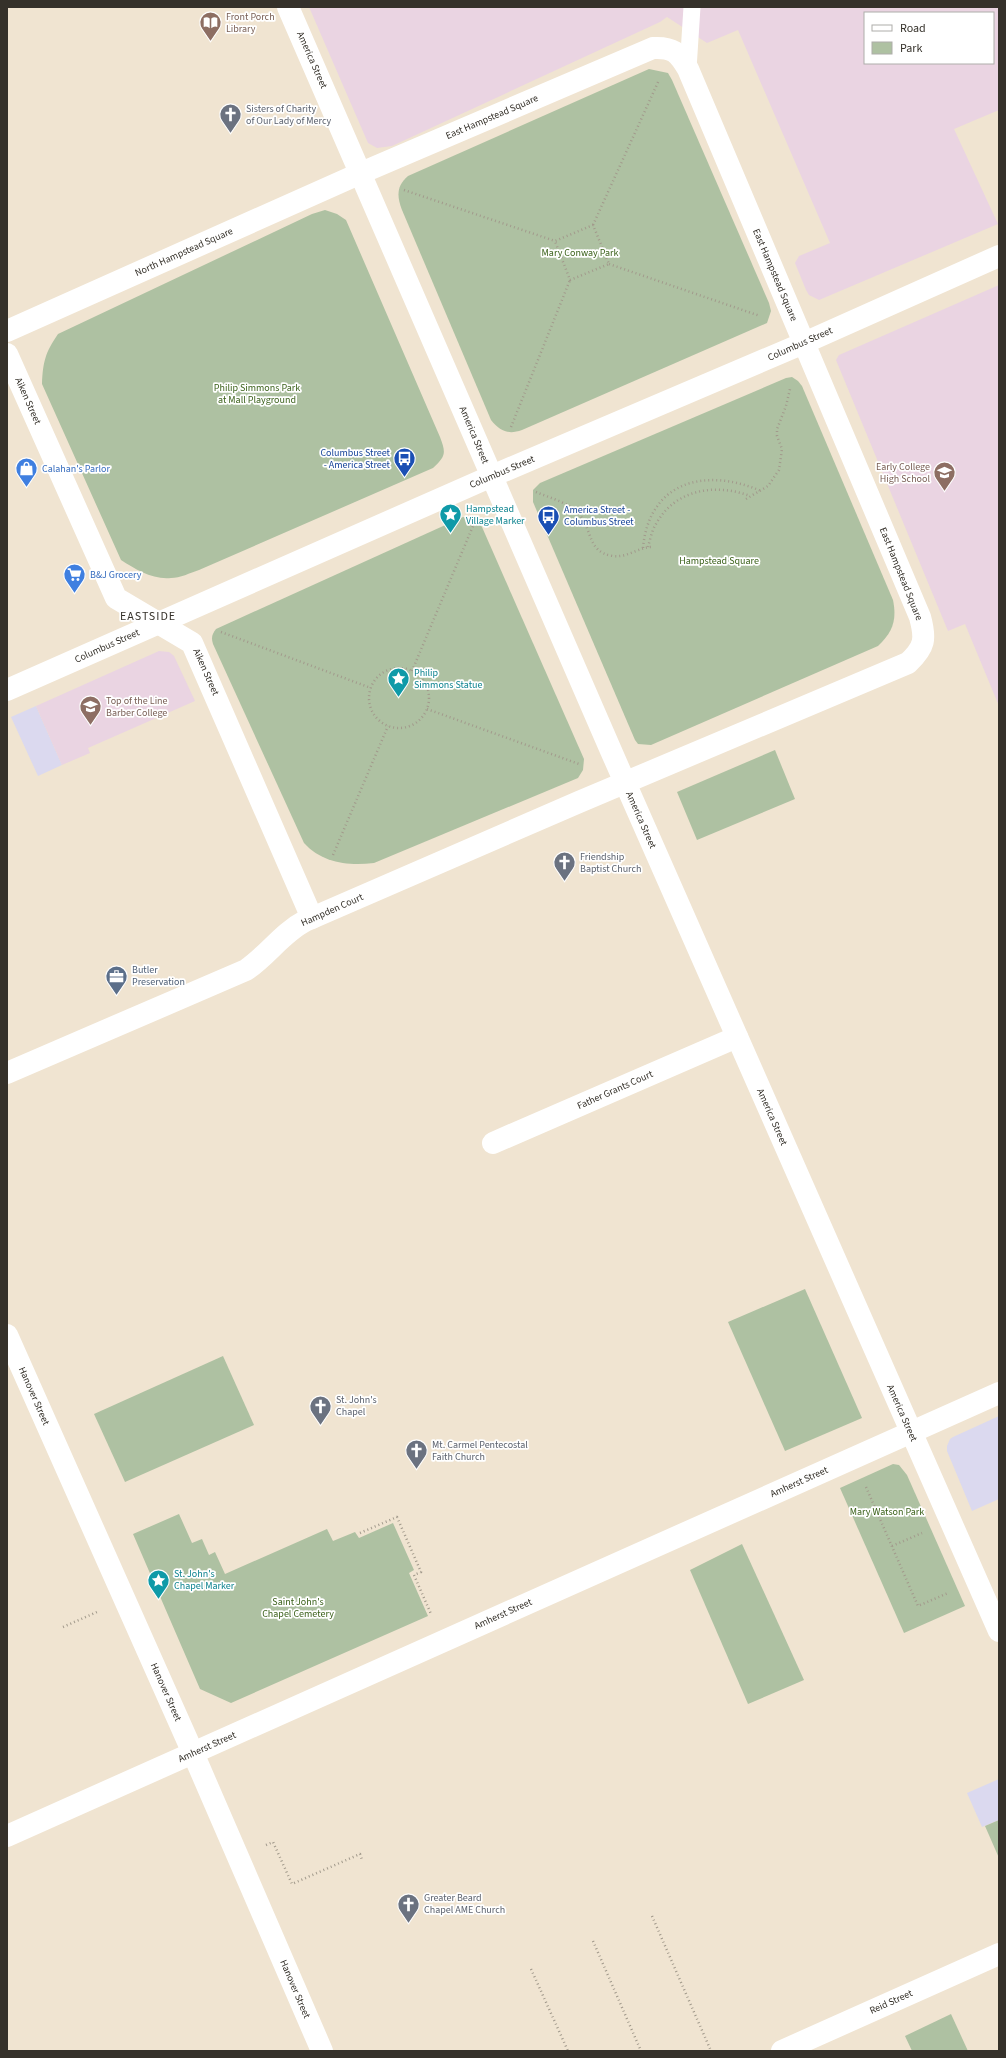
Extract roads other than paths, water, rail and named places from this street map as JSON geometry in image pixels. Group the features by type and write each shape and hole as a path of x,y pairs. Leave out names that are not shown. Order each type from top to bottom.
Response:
{"street":[{"name":"America Street","path":"288,7 625,782 999,1631"},
{"name":"East Hampstead Square","path":"361,173 653,48 674,50 682,58 688,69 920,616 924,630 924,643 917,654 908,663 625,782"},
{"name":"North Hampstead Square","path":"7,331 361,173"},
{"name":"Columbus Street","path":"7,690 492,476 804,343 999,256"},
{"name":"Aiken Street","path":"7,354 116,598 192,643 199,656 312,918"},
{"name":"Hampden Court","path":"7,1073 246,970 268,953 288,931 312,918 625,782"},
{"name":"Father Grants Court","path":"493,1143 737,1037"},
{"name":"Hanover Street","path":"7,1335 193,1753 322,2051"},
{"name":"Amherst Street","path":"7,1836 999,1393"},
{"name":"Reid Street","path":"782,2051 999,1954"}],"lane":[{"path":"688,69 692,7"}],"place":[{"name":"Front Porch Library","path":"211,42"},
{"name":"Sisters of Charity of Our Lady of Mercy","path":"230,134"},
{"name":"Columbus Street - America Street","path":"405,478"},
{"name":"Calahan's Parlor","path":"26,488"},
{"name":"Early College High School","path":"945,492"},
{"name":"Hampstead Village Marker","path":"450,534"},
{"name":"America Street - Columbus Street","path":"548,536"},
{"name":"B&J Grocery","path":"74,594"},
{"name":"Philip Simmons Statue","path":"399,698"},
{"name":"Top of the Line Barber College","path":"90,726"},
{"name":"Friendship Baptist Church","path":"565,882"},
{"name":"Butler Preservation","path":"117,996"},
{"name":"St. John's Chapel","path":"320,1426"},
{"name":"Mt. Carmel Pentecostal Faith Church","path":"417,1470"},
{"name":"St. John's Chapel Marker","path":"158,1600"},
{"name":"Greater Beard Chapel AME Church","path":"408,1924"}],"district":[{"name":"EASTSIDE","path":"148,616"}],"park label":[{"name":"Mary Conway Park","path":"580,253"},
{"name":"Philip Simmons Park at Mall Playground","path":"257,394"},
{"name":"Hampstead Square","path":"719,561"},
{"name":"Mary Watson Park","path":"887,1512"},
{"name":"Saint John's Chapel Cemetery","path":"298,1608"}]}
